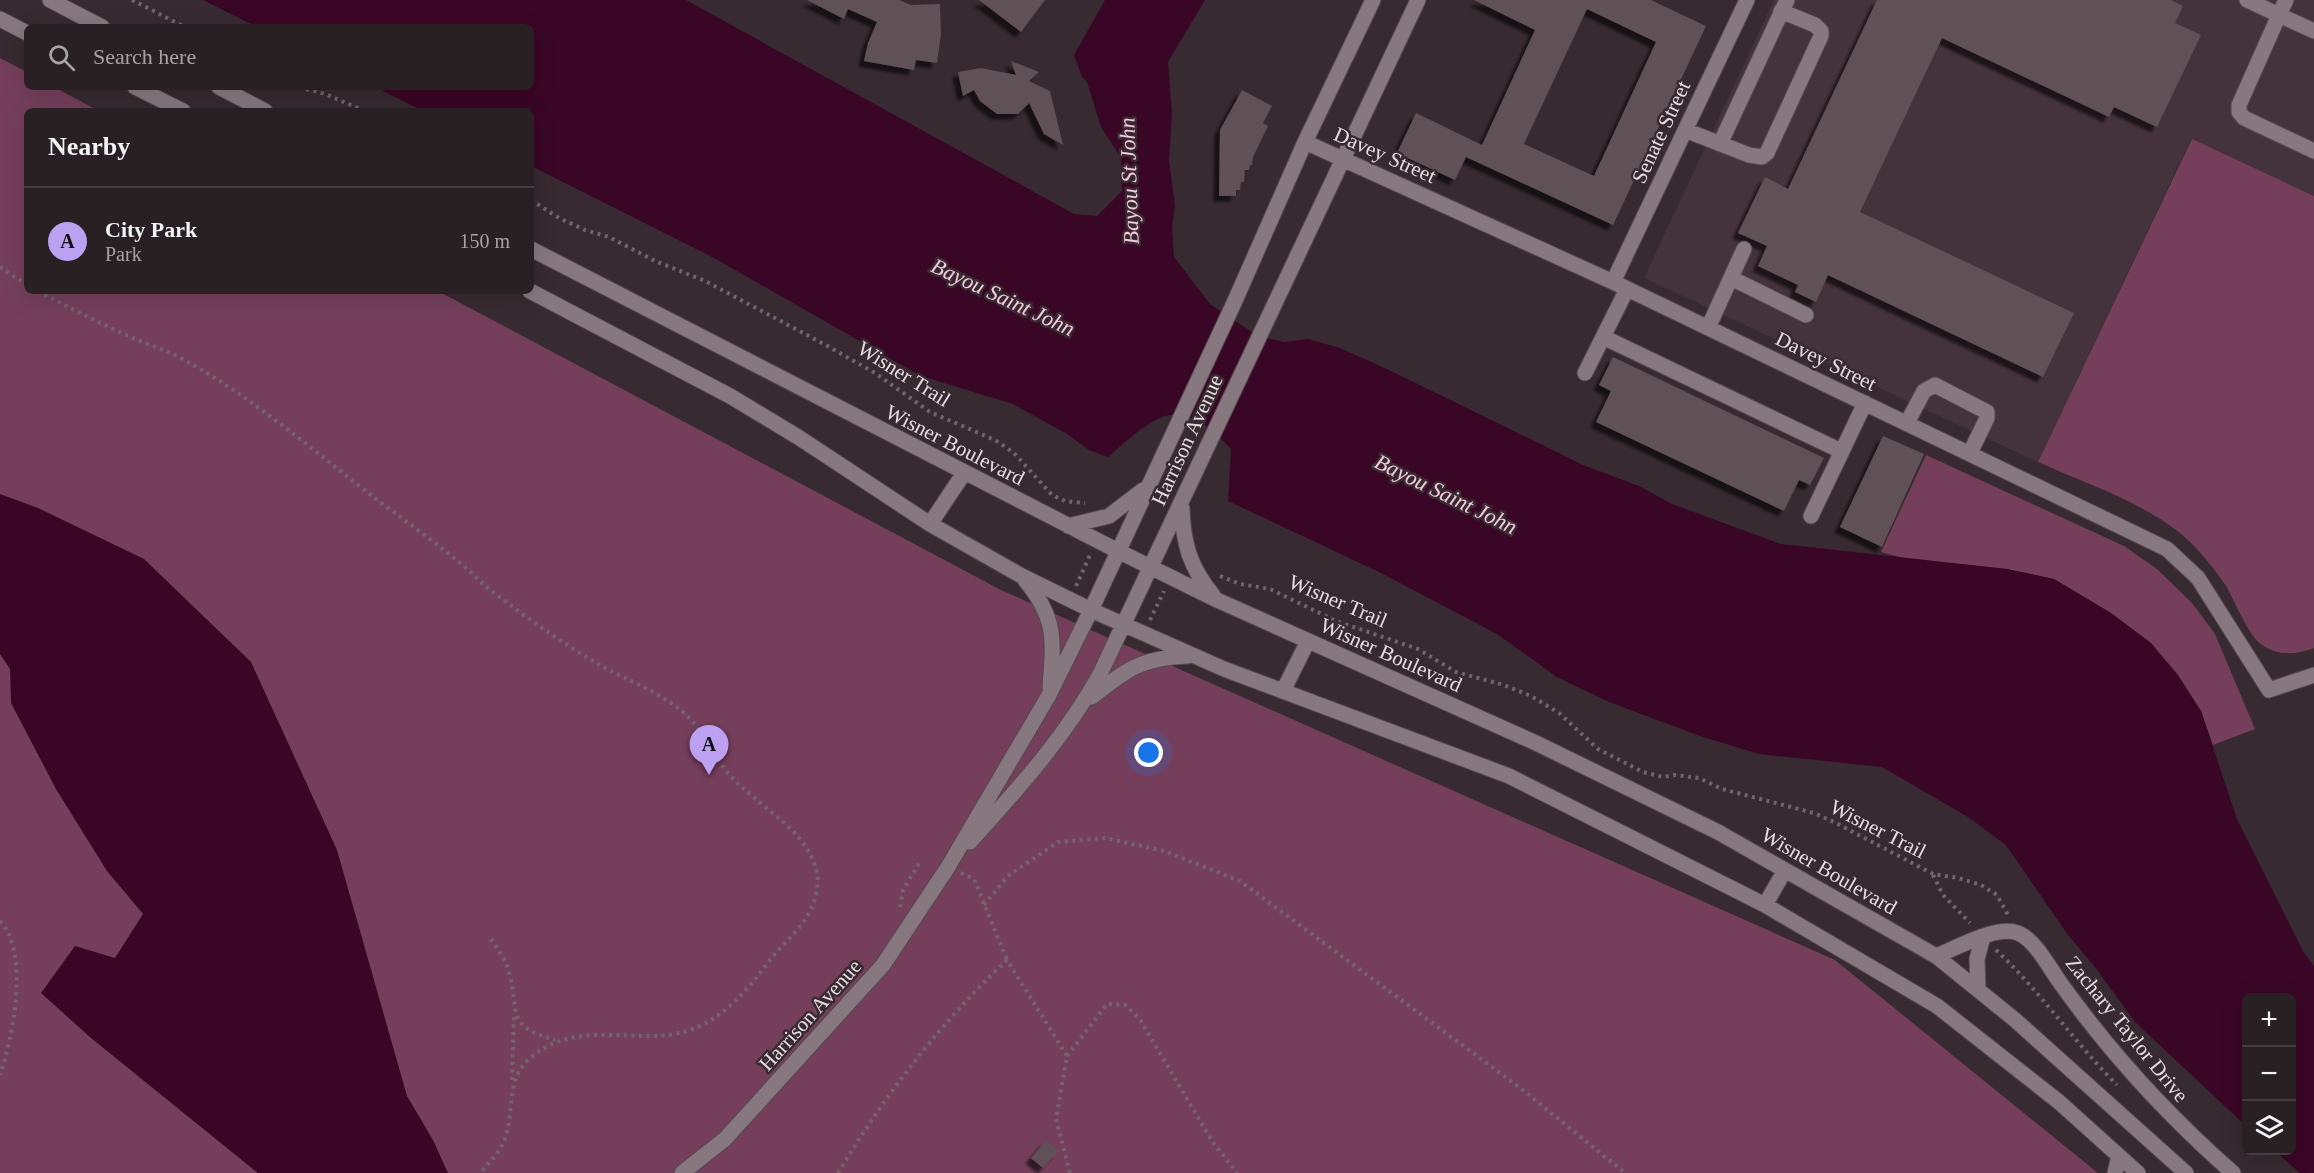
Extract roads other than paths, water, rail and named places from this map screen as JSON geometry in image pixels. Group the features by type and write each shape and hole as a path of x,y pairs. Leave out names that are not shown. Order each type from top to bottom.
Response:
{"street":[{"path":"50,0 96,24"},
{"name":"Harrison Avenue","path":"690,1171 725,1139 883,965 948,867 1049,694 1091,610 1234,303 1305,142 1373,0"},
{"name":"Harrison Avenue","path":"948,867 1015,793 1085,702 1125,625 1206,446 1418,0"},
{"name":"Senate Street","path":"1613,282 1746,0"},
{"path":"2247,0 2314,32"},
{"path":"2286,0 2239,105 2239,112 2244,118 2314,151"},
{"path":"1685,130 1720,144 1757,157 1767,153 1820,41 1819,27 1784,5 1720,144"},
{"path":"0,19 24,31"},
{"path":"141,90 177,108"},
{"path":"225,90 259,108"},
{"name":"Davey Street","path":"1305,142 1613,282 2150,540 2185,562 2198,578 2269,690 2314,675"},
{"path":"1708,328 1744,249"},
{"name":"Wisner Boulevard","path":"534,251 1118,552 1217,600 1536,743 1718,832 1936,956 1978,988 2186,1173"},
{"path":"1731,278 1806,315"},
{"path":"1585,373 1627,289"},
{"path":"534,293 730,396 798,437 930,524 1020,575 1192,656 1509,776 1765,905 1937,1006 2059,1102 2138,1173"},
{"path":"1603,337 1842,451"},
{"path":"1907,423 1924,391 1935,385 1987,412 1988,417 1970,453"},
{"path":"1811,516 1865,403"},
{"path":"930,524 964,473"},
{"path":"1068,526 1108,516 1148,486"},
{"path":"1181,503 1183,536 1188,556 1200,580 1217,600"},
{"path":"1020,575 1040,599 1053,632 1049,694"},
{"path":"1283,691 1308,641"},
{"path":"1085,702 1132,668 1156,657 1192,656"},
{"path":"1765,905 1785,870"},
{"name":"Zachary Taylor Drive","path":"1983,937 2003,931 2019,934 2037,951 2111,1050 2149,1094 2233,1173"},
{"path":"1936,956 1983,937"},
{"path":"1978,988 1977,959 1983,937"},
{"path":"2115,1173 2119,1156"}],"water":[{"path":"203,0 686,0 1074,214 1097,216 1122,191 1121,158 1101,127 1087,82 1082,77 1074,55 1105,0 1205,0 1168,62 1172,114 1169,160 1175,206 1172,227 1174,257 1210,304 1258,336 1284,342 1308,339 1340,348 1583,465 1639,486 1672,504 1781,544 2007,569 2054,579 2111,613 2151,643 2178,675 2201,711 2237,819 2304,953 2314,966 2314,1173 2300,1173 2280,1155 2296,1155 2296,993 2242,993 2242,1122 2135,1022 2095,967 2068,935 2006,845 1968,817 1882,767 1759,754 1700,736 1609,702 1557,677 1497,634 1379,572 1228,501 1231,449 1213,431 1196,420 1182,415 1168,416 1154,421 1108,457 1089,450 1067,434 1013,404 921,376 716,259 534,168 534,108 417,108 381,90 534,90 534,24 251,24"},
{"path":"0,494 38,508 144,559 251,662 337,850 407,1096 433,1140 448,1173 258,1173 91,1038 41,993 75,946 115,958 143,914 107,871 56,789 11,703 10,669 0,654"}],"place":[{"name":"City Park","path":"709,775"}],"water label":[{"name":"Bayou St John","path":"1129,181"},
{"name":"Bayou Saint John","path":"1003,297"},
{"name":"Bayou Saint John","path":"1446,494"}]}
